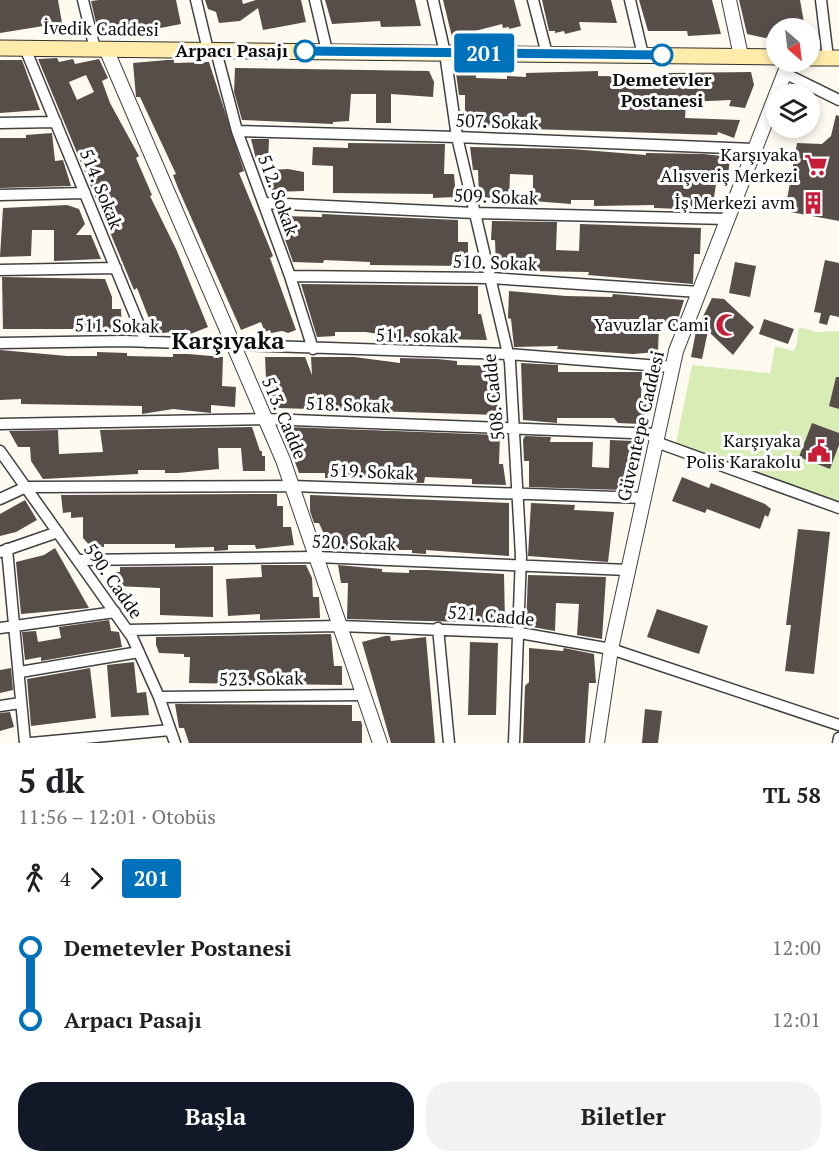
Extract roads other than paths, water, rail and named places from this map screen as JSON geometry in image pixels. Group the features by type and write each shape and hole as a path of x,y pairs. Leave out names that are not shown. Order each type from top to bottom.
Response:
{"main road":[{"name":"İvedik Caddesi","path":"0,48 766,57"}],"street":[{"path":"83,0 100,49"},
{"name":"512. Sokak","path":"196,0 237,131 291,276 313,350"},
{"path":"315,0 327,51"},
{"name":"508. Cadde","path":"432,0 445,53 457,137 508,354 515,429 521,565 514,743"},
{"path":"534,0 547,54"},
{"path":"630,0 643,55"},
{"path":"729,0 741,56"},
{"path":"821,0 833,58"},
{"name":"514. Sokak","path":"26,48 146,342"},
{"name":"513. Cadde","path":"100,49 265,419 292,486 380,743"},
{"name":"Güventepe Caddesi","path":"597,743 611,649 672,367 784,72"},
{"path":"794,72 839,100"},
{"path":"0,123 56,122"},
{"name":"507. Sokak","path":"237,131 754,149"},
{"path":"0,195 85,194"},
{"name":"509. Sokak","path":"264,203 474,213 727,219"},
{"path":"0,270 116,268"},
{"name":"510. Sokak","path":"291,276 490,278 699,292"},
{"name":"511. Sokak","path":"0,343 146,342 234,346"},
{"name":"511. sokak","path":"234,346 508,354 672,367"},
{"name":"518. Sokak","path":"0,424 265,419 515,429 657,438 839,508"},
{"name":"590. Cadde","path":"0,451 127,630 159,697 175,743"},
{"name":"519. Sokak","path":"26,488 292,486 644,498"},
{"path":"0,499 26,488"},
{"path":"25,743 20,703 16,626 4,551 58,532"},
{"name":"520. Sokak","path":"79,560 316,557 628,570"},
{"path":"0,628 115,612"},
{"name":"521. Cadde","path":"127,630 340,626 438,628 520,633 611,649 839,725"},
{"path":"438,628 449,743"},
{"path":"20,672 139,652"},
{"name":"523. Sokak","path":"159,697 363,695"},
{"path":"0,706 20,703"},
{"path":"31,743 170,729"},
{"path":"838,743 839,738"}],"place":[{"name":"Arpacı Pasajı","path":"305,51"},
{"name":"Demetevler Postanesi","path":"662,55"},
{"name":"Karşıyaka Alışveriş Merkezi","path":"816,165"},
{"name":"İş Merkezi avm","path":"813,203"},
{"name":"Yavuzlar Cami","path":"727,325"},
{"name":"Karşıyaka Polis Karakolu","path":"819,451"}],"district":[{"name":"Karşıyaka","path":"228,341"}]}
